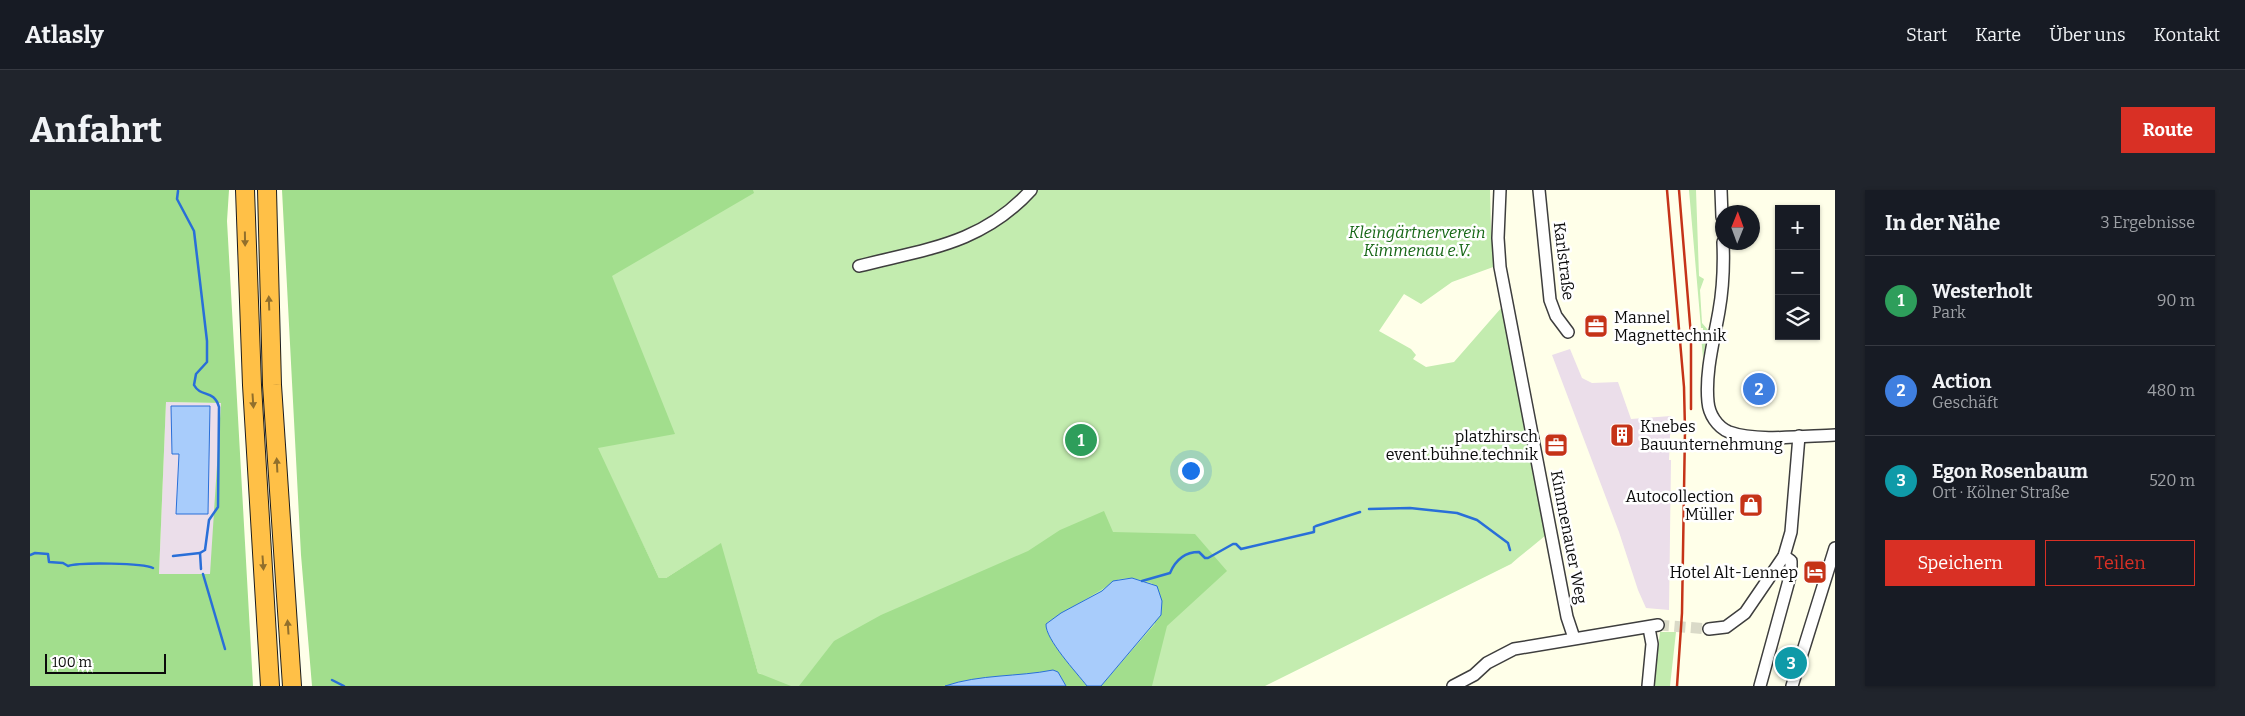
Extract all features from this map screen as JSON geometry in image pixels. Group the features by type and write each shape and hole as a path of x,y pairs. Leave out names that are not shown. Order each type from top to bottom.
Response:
{"highway":[{"path":"245,190 251,376 270,686"},
{"path":"267,190 272,385 292,686"}],"street":[{"path":"858,266 931,249 974,233 1002,218 1032,190"},
{"name":"Kimmenauer Weg","path":"1500,190 1498,246 1500,267 1567,617 1574,638"},
{"name":"Karlstraße","path":"1540,190 1550,300 1556,316 1568,332"},
{"path":"1721,190 1722,205"},
{"path":"1723,250 1719,308 1709,379 1708,401 1716,422 1727,431 1768,437 1835,435"},
{"path":"1709,629 1726,627 1745,613 1784,556 1791,532 1799,436"},
{"path":"1792,686 1835,548"},
{"path":"1760,686 1791,573 1791,561 1784,556"},
{"path":"1452,686 1474,675 1487,663 1514,649 1574,638 1654,627 1648,686"}],"shaded area":[{"path":"1570,349 1582,378 1592,383 1618,382 1631,419 1671,416 1669,460 1671,460 1669,610 1646,608 1638,590 1619,532 1552,355"},
{"path":"166,402 221,403 211,574 159,574"}],"green space":[{"path":"30,190 229,190 227,221 253,686 30,686","holes":["166,402 221,403 210,574 159,574"]},
{"path":"282,190 753,190 754,193 612,276 675,434 598,448 659,578 666,578 721,543 758,673 791,686 312,686 301,555"},
{"name":"Kleingärtnerverein Kimmenau e.V.","path":"751,190 1490,190 1491,229 1496,266 1452,282 1421,304 1404,294 1379,331 1411,349 1416,355 1413,359 1426,367 1454,362 1502,307 1547,534 1511,564 1265,686 765,686 761,674 758,673 720,544 666,578 659,578 597,448 610,275"},
{"path":"1689,190 1696,190 1699,276 1704,279 1700,290 1702,323 1708,330 1703,358 1701,336 1703,336 1703,328 1701,328"},
{"path":"1104,511 1113,532 1195,534 1227,571 1167,626 1152,686 1101,686 1155,624 1152,583 1132,578 1119,579 1048,622 1053,642 1087,686 1066,686 1058,672 1053,670 1034,674 980,678 945,686 799,686 834,641 881,615 1028,551 1060,530"},
{"path":"1660,632 1676,632 1670,686 1653,686"}],"water":[{"path":"171,406 210,406 208,514 176,514 179,454 172,454"},
{"path":"1132,578 1157,586 1162,601 1161,615 1101,686 1087,686 1056,647 1046,624 1061,613 1102,591 1113,581"},
{"path":"1053,670 1058,672 1066,686 945,686 972,679"}],"waterway":[{"path":"178,191 177,199 194,231 207,341 207,362 196,374 194,385 200,391 214,398 219,407 218,507 209,520 205,550 200,553 201,569"},
{"path":"1369,509 1410,508 1457,513 1477,520 1508,543 1510,550"},
{"path":"1142,581 1170,573 1178,560 1189,553 1199,552 1205,558 1208,558 1233,544 1236,544 1241,549 1314,532 1314,527 1316,526 1360,512"},
{"path":"30,555 35,553 48,554 49,562 63,563 68,566 111,564 153,568"},
{"path":"173,556 200,553"},
{"path":"203,574 225,649"},
{"path":"332,680 344,686"}],"tunnel":[{"path":"1658,625 1709,629"}],"railway":[{"path":"1667,190 1684,387 1685,430 1682,613 1677,686"},
{"path":"1679,190 1691,336 1691,409"}],"place":[{"name":"Mannel Magnettechnik","path":"1596,326"},
{"name":"Action","path":"1759,389"},
{"name":"Knebes Bauunternehmung","path":"1622,435"},
{"name":"Westerholt","path":"1081,440"},
{"name":"platzhirsch event.bühne.technik","path":"1556,445"},
{"name":"Autocollection Müller","path":"1751,505"},
{"name":"Hotel Alt-Lennep","path":"1815,572"},
{"name":"Egon Rosenbaum","path":"1791,663"}]}
